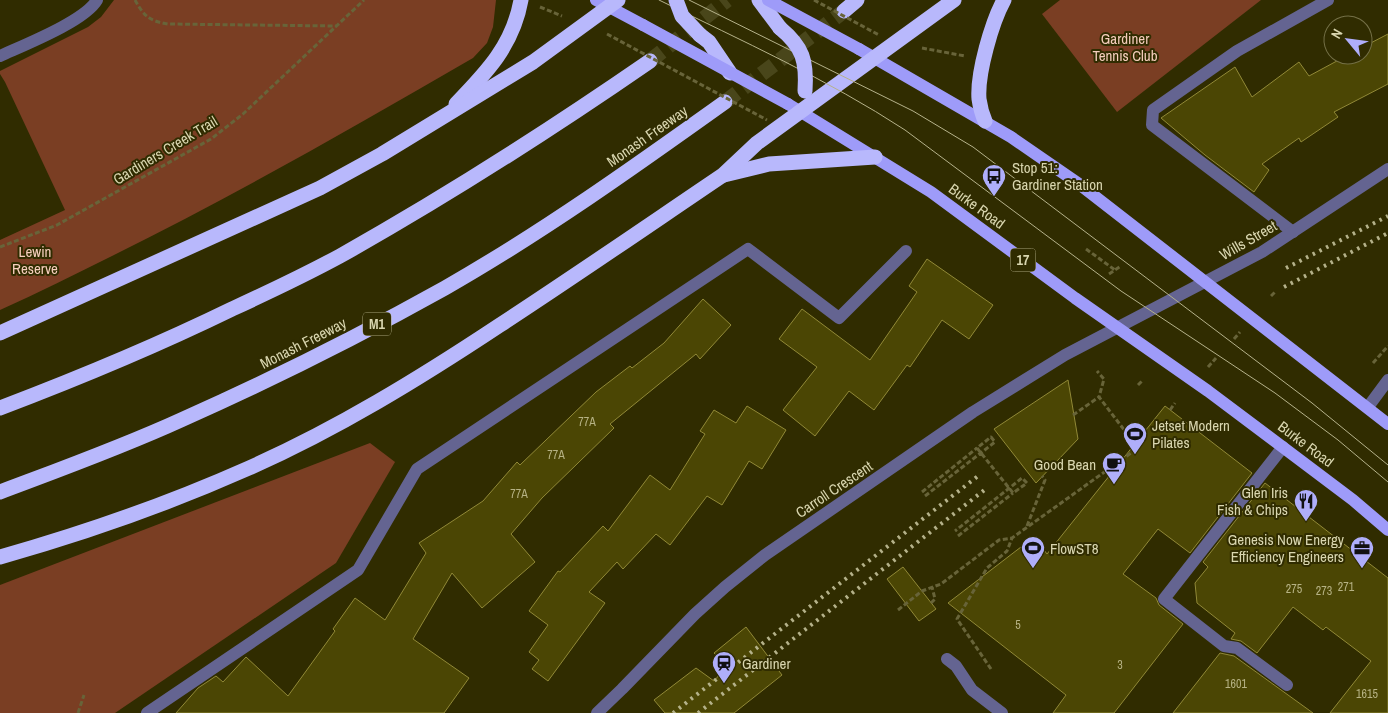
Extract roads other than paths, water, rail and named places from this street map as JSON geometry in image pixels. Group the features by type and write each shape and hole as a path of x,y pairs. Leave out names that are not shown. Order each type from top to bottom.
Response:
{"highway":[{"path":"442,119 488,70 504,47 517,19 522,0"},
{"path":"676,0 682,16 709,42 730,73"},
{"path":"759,0 780,28 796,43 802,52 806,71 804,91 794,107"},
{"path":"844,11 857,0"},
{"path":"0,557 135,515 250,468 325,430 431,371 723,175 794,107 874,57 954,0"},
{"path":"985,121 979,99 980,83 992,28 1004,0"},
{"path":"0,333 320,188 442,119 533,62 607,2"},
{"path":"0,408 154,346 339,256 449,192 579,110 650,61"},
{"name":"Monash Freeway","path":"0,492 180,421 302,364 384,321 454,282 560,218 725,102"},
{"path":"723,175 769,164 875,157"}],"main road":[{"path":"768,0 874,57 985,121 1079,184 1388,424"},
{"name":"Burke Road","path":"607,2 628,17 794,107 931,192 1283,447 1353,500 1388,530"}],"street":[{"path":"0,56 60,27 88,11 98,0"},
{"path":"1293,232 1152,125 1153,110 1237,51 1328,0"},
{"name":"Wills Street","path":"1117,327 1262,252 1388,169"},
{"path":"147,713 358,570 417,469 748,249 839,318 906,251"},
{"name":"Carroll Crescent","path":"597,713 695,614 765,555 973,412 1065,355 1117,327"},
{"path":"1368,408 1388,380"},
{"path":"1283,447 1164,599 1224,646 1237,648 1286,685"},
{"path":"947,659 956,666 972,690 1002,713"}],"tunnel":[{"path":"650,61 727,0"},
{"path":"725,102 844,11"}],"tram line":[{"path":"659,0 815,77 905,130 1121,291 1275,393 1338,440 1388,482"},
{"path":"689,0 913,111 973,147 1312,403 1388,465"}],"railway":[{"path":"1286,268 1388,216"},
{"path":"1284,287 1388,233"},
{"path":"673,713 978,476"},
{"path":"698,713 987,488"}],"place":[{"name":"Stop 51: Gardiner Station","path":"994,197"},
{"name":"Jetset Modern Pilates","path":"1135,455"},
{"name":"Good Bean","path":"1114,485"},
{"name":"Glen Iris Fish & Chips","path":"1306,522"},
{"name":"FlowST8","path":"1033,569"},
{"name":"Genesis Now Energy Efficiency Engineers","path":"1362,569"},
{"name":"Gardiner","path":"724,684"}],"park label":[{"name":"Gardiner Tennis Club","path":"1125,46"},
{"name":"Lewin Reserve","path":"35,260"}]}
